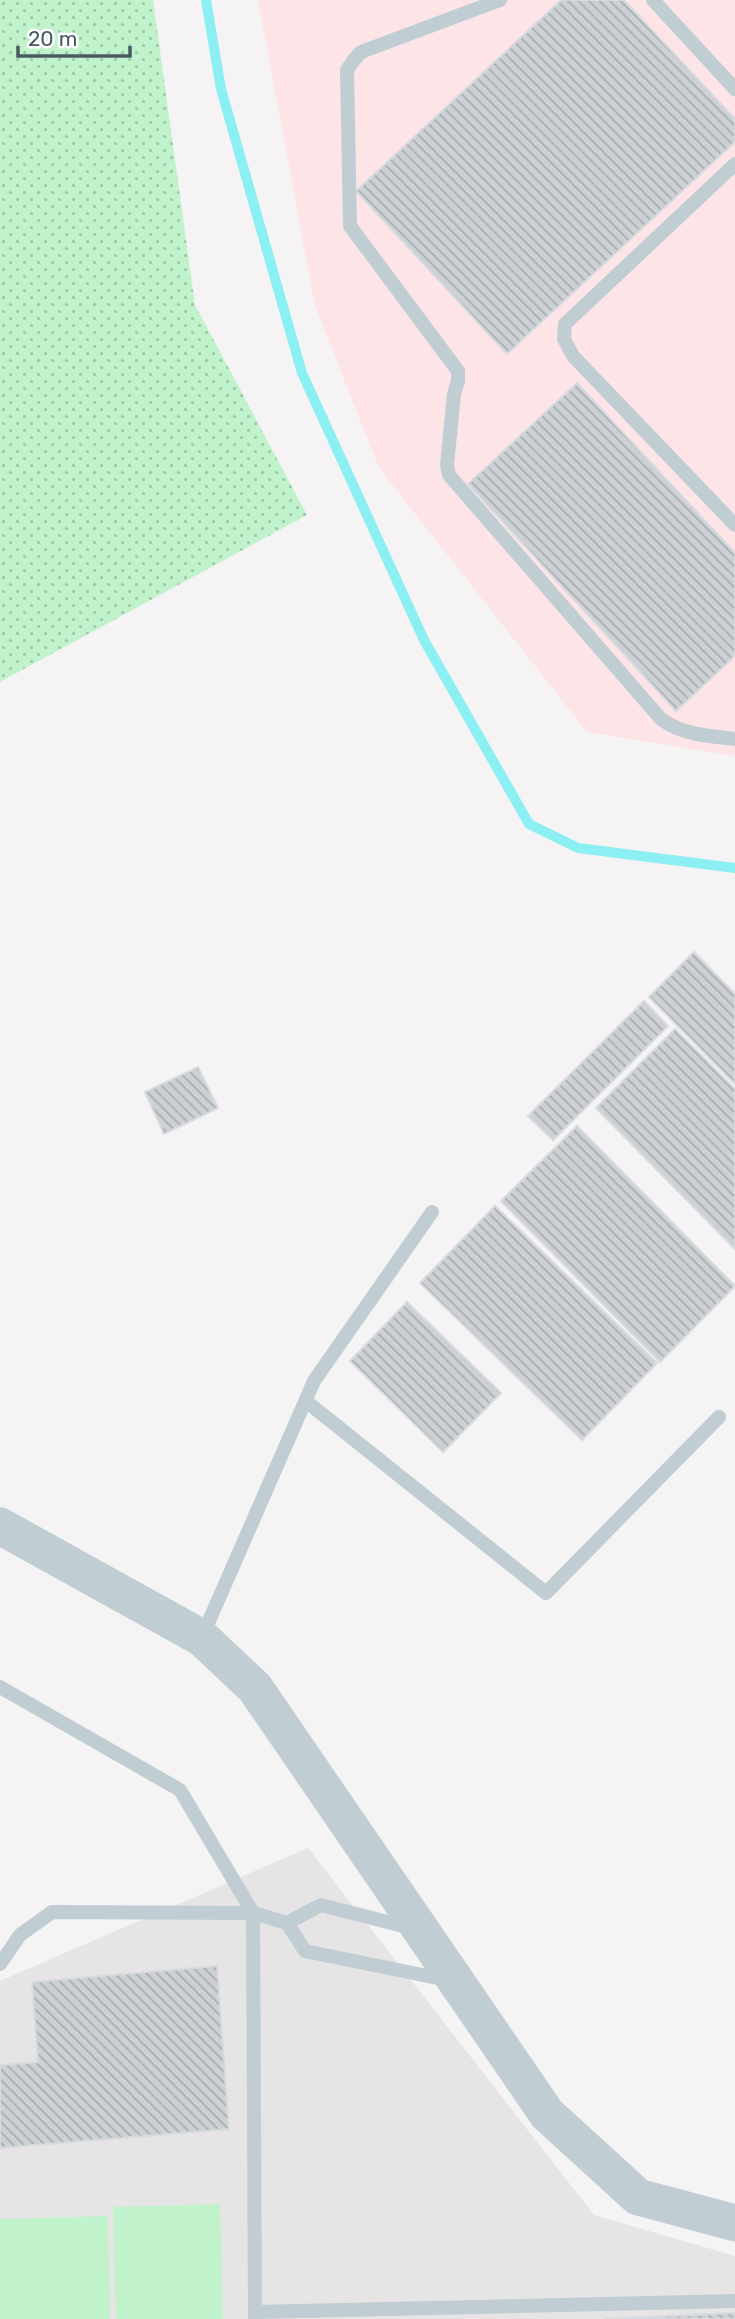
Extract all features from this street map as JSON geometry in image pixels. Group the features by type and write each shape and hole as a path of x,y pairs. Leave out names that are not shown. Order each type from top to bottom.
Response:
{"street":[{"path":"0,1526 202,1638 255,1688 547,2115 638,2197 735,2223"}],"lane":[{"path":"500,0 361,52 347,70 350,226 458,371 447,465 449,475 661,719 685,732 735,739"},
{"path":"653,0 735,89"},
{"path":"735,164 565,324 564,339 573,356 735,525"},
{"path":"202,1638 314,1381 432,1212"},
{"path":"307,1402 546,1593 719,1417"},
{"path":"0,1687 180,1790 253,1913 255,2315 735,2301"},
{"path":"287,1923 321,1905 421,1931"},
{"path":"0,1964 20,1935 52,1912 253,1913 287,1923 305,1951 456,1981"}],"shaded area":[{"path":"258,0 735,0 735,756 587,732 379,468 315,306"},
{"path":"308,1848 594,2215 735,2256 735,2319 0,2319 0,1981"}],"green space":[{"path":"0,0 153,0 195,305 307,515 0,682"},
{"path":"220,2204 223,2319 116,2319 113,2207"},
{"path":"108,2216 110,2319 0,2319 0,2219"}],"building":[{"path":"561,0 624,0 735,119 735,142 507,354 356,191"},
{"path":"577,383 735,553 735,656 676,711 468,484"},
{"path":"694,952 735,994 735,1084 649,997"},
{"path":"644,1001 668,1026 553,1140 528,1116"},
{"path":"675,1029 735,1089 735,1249 596,1108"},
{"path":"198,1067 218,1108 164,1134 145,1092"},
{"path":"577,1126 735,1286 660,1362 501,1201"},
{"path":"495,1206 657,1363 582,1440 420,1283"},
{"path":"407,1302 501,1393 443,1452 350,1361"},
{"path":"217,1966 229,2129 0,2148 0,2065 38,2062 32,1982"},
{"path":"735,2313 735,2319 605,2319"}],"waterway":[{"path":"206,0 221,89 302,373 424,640 529,824 578,848 735,868"}]}
